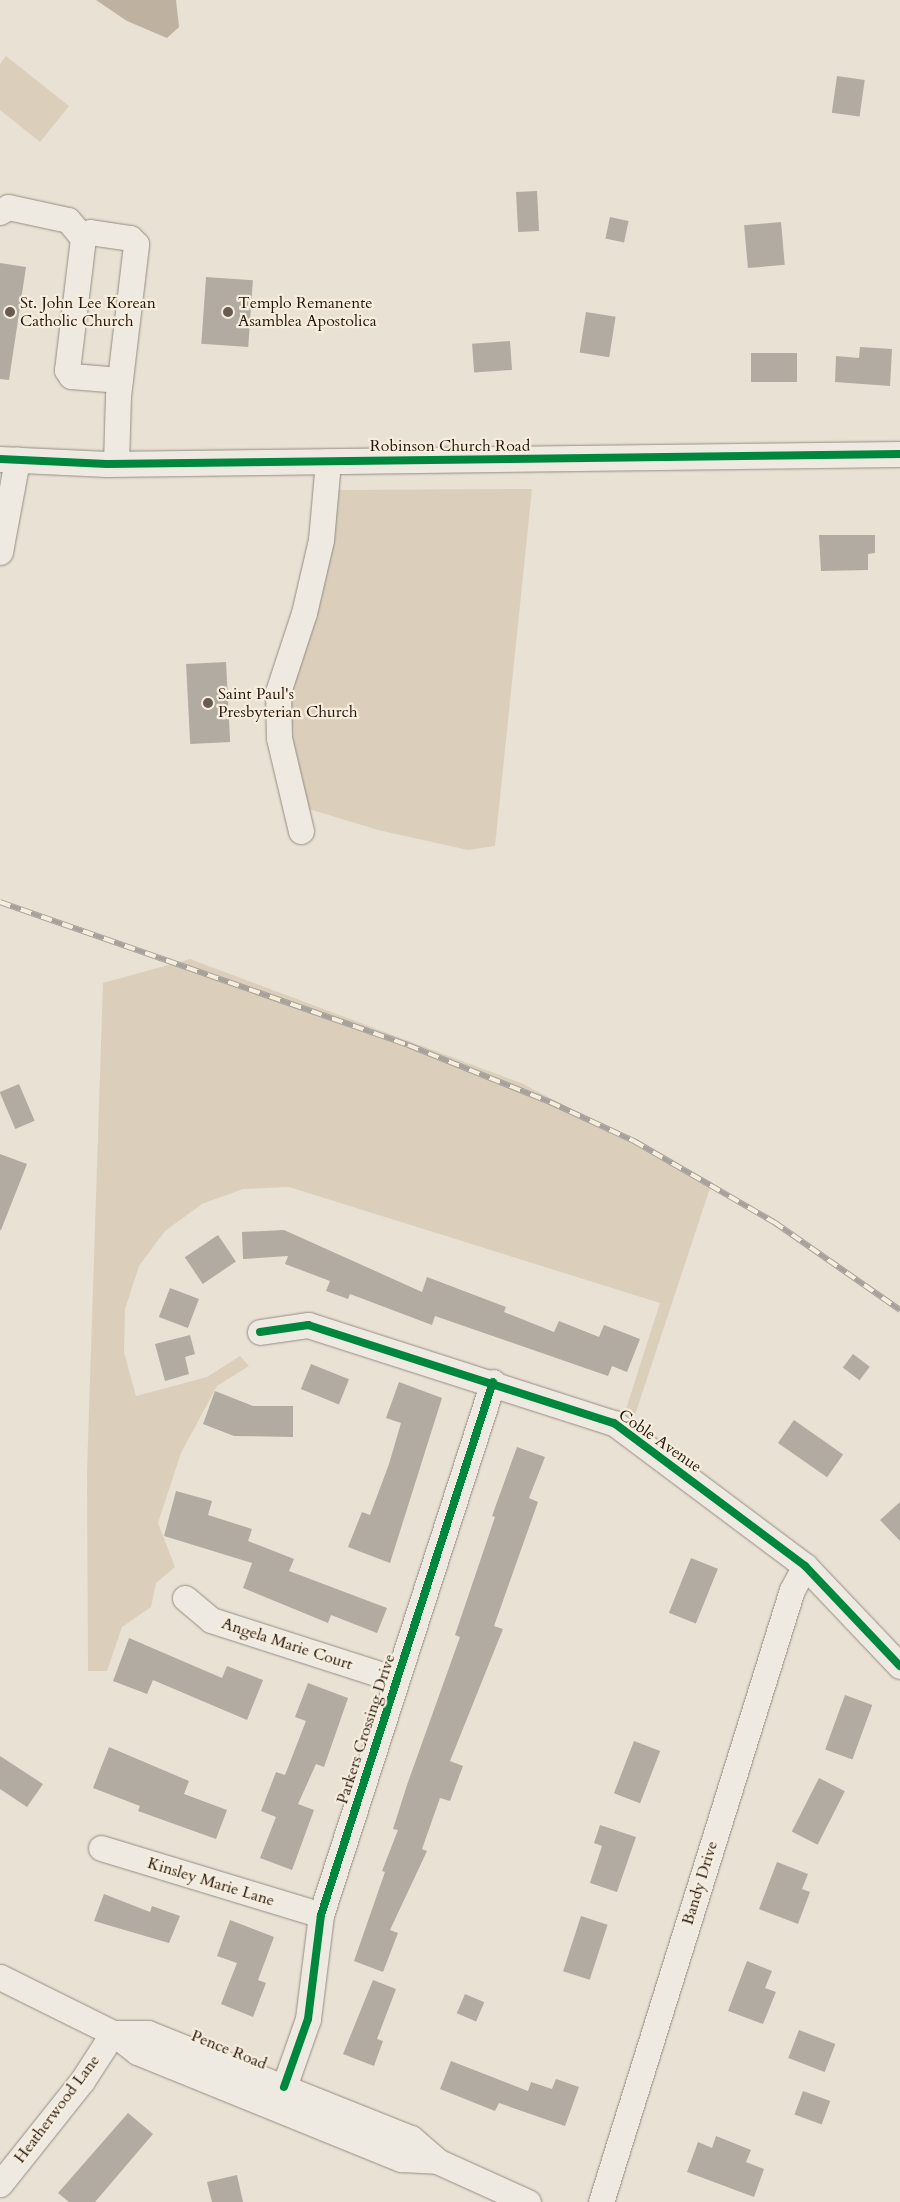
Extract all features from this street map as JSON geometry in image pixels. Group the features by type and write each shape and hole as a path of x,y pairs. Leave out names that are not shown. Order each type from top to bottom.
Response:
{"street":[{"path":"0,212 8,207 68,220 83,238"},
{"path":"116,463 120,380 136,244 130,238 90,232 83,238 67,370 71,376 120,380"},
{"name":"Robinson Church Road","path":"8,459 116,463 900,454"},
{"path":"0,543 8,459"},
{"path":"301,831 279,738 278,692 304,613 321,540 328,461"},
{"name":"Coble Avenue","path":"260,1332 308,1325 493,1382 614,1423 805,1566 900,1666"},
{"name":"Parkers Crossing Drive","path":"284,2087 308,2019 321,1915 395,1679 493,1382"},
{"name":"Bandy Drive","path":"601,2202 792,1590 805,1566"},
{"name":"Angela Marie Court","path":"185,1598 211,1620 395,1679"},
{"name":"Kinsley Marie Lane","path":"102,1848 321,1915"},
{"name":"Pence Road","path":"0,1977 113,2033 137,2052 402,2159 437,2161"},
{"name":"Pence Road","path":"113,2033 148,2033 410,2138 437,2161 528,2202"},
{"name":"Heatherwood Lane","path":"0,2182 82,2081 113,2033"}],"shaded area":[{"path":"96,0 176,0 179,27 167,38 127,21"},
{"path":"6,56 69,106 40,142 0,110 0,64"},
{"path":"532,489 495,846 468,850 378,830 309,809 295,769 289,682 338,490"},
{"path":"190,959 521,1083 712,1182 635,1415 626,1409 660,1303 289,1187 243,1189 202,1204 165,1231 139,1266 125,1309 124,1352 136,1396 207,1377 240,1356 249,1366 217,1386 181,1453 158,1523 175,1567 156,1583 151,1607 122,1627 107,1671 88,1671 87,1472 103,983"}],"building":[{"path":"837,76 865,80 860,117 832,113"},
{"path":"537,191 539,231 518,232 516,192"},
{"path":"610,217 629,221 624,242 605,239"},
{"path":"781,222 785,265 748,268 744,225"},
{"name":"St. John Lee Korean Catholic Church","path":"0,263 26,267 9,380 0,379"},
{"name":"Templo Remanente Asamblea Apostolica","path":"206,277 253,280 248,347 201,344"},
{"path":"586,312 616,317 609,357 580,352"},
{"path":"510,341 512,370 474,373 472,344"},
{"path":"860,347 892,349 890,386 835,382 836,356 859,358"},
{"path":"751,353 797,353 797,382 751,382"},
{"path":"819,535 875,535 875,553 868,554 868,570 821,571"},
{"name":"Saint Paul's Presbyterian Church","path":"226,662 230,742 190,744 186,664"},
{"path":"19,1084 35,1121 15,1129 0,1092"},
{"path":"0,1154 27,1164 1,1230 0,1230"},
{"path":"284,1230 422,1292 427,1277 506,1307 504,1312 554,1332 559,1321 599,1337 604,1325 640,1339 627,1372 612,1366 608,1376 435,1316 432,1325 350,1294 348,1299 326,1291 330,1281 285,1264 288,1256 243,1259 242,1232"},
{"path":"218,1235 236,1262 203,1284 185,1257"},
{"path":"170,1288 199,1299 188,1328 159,1317"},
{"path":"190,1335 195,1354 185,1357 189,1374 165,1381 155,1344"},
{"path":"853,1354 870,1367 860,1380 843,1368"},
{"path":"311,1364 349,1379 339,1404 301,1389"},
{"path":"399,1382 442,1398 390,1563 348,1547 362,1512 370,1515 389,1464 401,1423 386,1418"},
{"path":"215,1391 253,1406 293,1406 293,1437 234,1436 203,1424"},
{"path":"794,1420 843,1454 827,1477 778,1443"},
{"path":"517,1447 545,1457 529,1498 538,1502 494,1626 503,1629 450,1761 463,1766 450,1801 440,1798 422,1849 427,1851 390,1930 398,1933 383,1972 354,1961 385,1872 382,1871 398,1830 393,1829 407,1785 460,1637 455,1635 495,1517 492,1516"},
{"path":"176,1491 212,1501 208,1515 252,1529 248,1541 294,1559 289,1571 387,1608 377,1633 331,1615 328,1623 243,1588 252,1563 164,1536"},
{"path":"900,1502 900,1541 880,1520"},
{"path":"691,1558 718,1569 696,1624 669,1613"},
{"path":"129,1638 222,1678 227,1666 263,1680 247,1720 153,1680 147,1694 113,1681"},
{"path":"308,1683 348,1698 324,1767 316,1764 298,1804 314,1810 292,1870 260,1858 276,1817 261,1811 276,1772 285,1775 306,1721 295,1717"},
{"path":"845,1695 872,1705 852,1759 825,1750"},
{"path":"634,1741 660,1751 640,1803 614,1793"},
{"path":"109,1747 189,1781 184,1794 227,1810 216,1839 138,1811 140,1806 93,1788"},
{"path":"0,1756 43,1784 27,1807 0,1789"},
{"path":"819,1778 845,1791 818,1845 792,1831"},
{"path":"600,1825 636,1837 617,1892 590,1883 602,1846 594,1843"},
{"path":"777,1862 808,1874 802,1889 810,1892 798,1924 759,1909"},
{"path":"104,1894 150,1912 152,1906 180,1916 169,1943 94,1921"},
{"path":"581,1916 608,1925 590,1980 563,1971"},
{"path":"230,1920 274,1937 258,1980 266,1983 253,2017 221,2004 237,1963 217,1956"},
{"path":"747,1961 772,1971 765,1988 776,1992 763,2024 728,2011"},
{"path":"373,1980 396,1989 377,2039 383,2041 374,2066 343,2054"},
{"path":"465,1994 484,2002 476,2022 457,2013"},
{"path":"799,2030 835,2044 825,2072 788,2058"},
{"path":"451,2061 528,2091 531,2082 552,2089 556,2079 579,2087 565,2126 499,2103 495,2111 440,2089"},
{"path":"803,2091 830,2101 822,2124 794,2114"},
{"path":"128,2113 153,2134 95,2202 69,2202 58,2193"},
{"path":"716,2136 751,2150 746,2162 764,2169 754,2197 687,2172 698,2142 712,2148"},
{"path":"237,2175 243,2202 212,2202 207,2182"}],"railway":[{"path":"0,902 408,1045 550,1102 634,1141 774,1222 900,1310"}],"cycle path":[{"path":"0,459 107,464 900,454"},
{"path":"260,1332 308,1325 614,1423 805,1566 900,1666"},
{"path":"284,2087 308,2019 321,1915 493,1382"}],"place":[{"name":"St. John Lee Korean Catholic Church","path":"10,312"},
{"name":"Templo Remanente Asamblea Apostolica","path":"228,312"},
{"name":"Saint Paul's Presbyterian Church","path":"208,703"}]}
